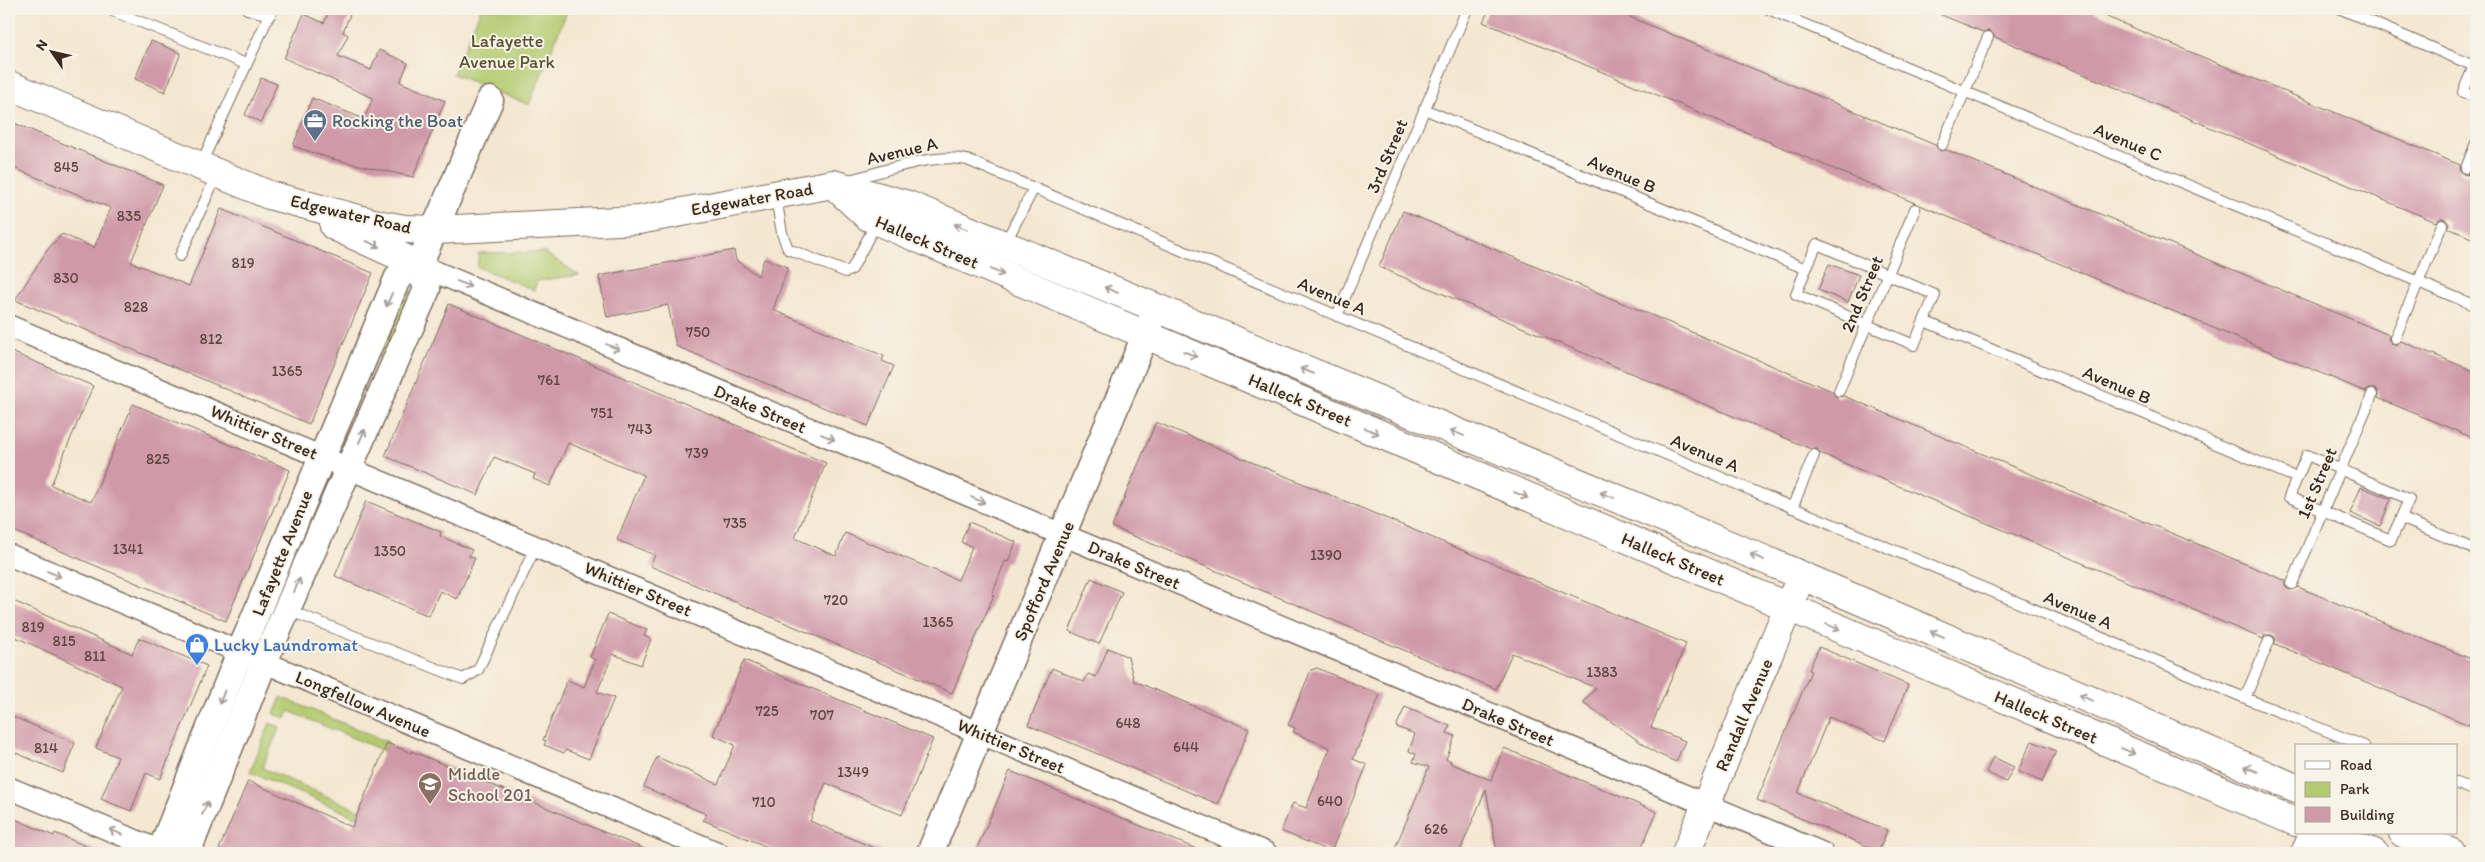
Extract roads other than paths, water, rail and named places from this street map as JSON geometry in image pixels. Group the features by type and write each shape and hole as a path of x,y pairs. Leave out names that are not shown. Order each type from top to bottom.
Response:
{"main road":[{"name":"Edgewater Road","path":"9,85 268,195 377,224 405,229 434,230 639,220 833,184"},
{"name":"Halleck Street","path":"833,184 867,216 877,221 2295,822"},
{"name":"Halleck Street","path":"833,184 908,204 1156,309 1802,576 2295,788"},
{"path":"299,204 338,229 419,265"},
{"name":"Randall Avenue","path":"1686,853 1802,576"},
{"path":"2305,853 2314,834"},
{"path":"2326,834 2374,853"},
{"path":"2405,834 2452,853"}],"street":[{"path":"419,265 490,100"},
{"name":"Lafayette Avenue","path":"162,853 240,652 398,277 419,265 427,289 264,662 187,853"},
{"name":"Drake Street","path":"419,265 1822,853"},
{"name":"Spofford Avenue","path":"930,853 1156,309"},
{"name":"Whittier Street","path":"9,326 1266,853"},
{"name":"Longfellow Avenue","path":"9,555 718,853"},
{"path":"9,788 162,853"}],"lane":[{"path":"108,9 246,64"},
{"path":"180,256 246,64 271,12 246,9"},
{"name":"3rd Street","path":"1337,316 1467,9"},
{"name":"Avenue C","path":"1768,9 2476,306"},
{"path":"2341,9 2475,63 2463,92 2476,97"},
{"path":"1942,145 1988,37"},
{"name":"Avenue B","path":"1424,109 1806,269"},
{"path":"2466,168 2476,143"},
{"name":"Avenue A","path":"833,184 938,158 956,157 967,160 1792,508 2359,744"},
{"path":"1004,245 1034,188"},
{"path":"776,196 782,233 788,249 794,253 846,272 852,269 877,221"},
{"name":"2nd Street","path":"1840,391 1915,209"},
{"path":"2395,338 2442,225"},
{"path":"1817,244 1935,295 1914,345 1796,294 1806,269 1817,244"},
{"name":"Avenue B","path":"1924,321 2297,478"},
{"name":"1st Street","path":"2292,584 2372,395"},
{"path":"1792,508 1814,455"},
{"path":"2307,455 2409,498 2391,540 2289,497 2297,478 2307,455"},
{"path":"2401,518 2476,550"},
{"path":"287,610 463,679 478,670 536,546"},
{"path":"2245,698 2269,641"},
{"path":"2458,784 2476,791"}],"place":[{"name":"Rocking the Boat","path":"315,142"},
{"name":"Lucky Laundromat","path":"197,666"},
{"name":"Middle School 201","path":"430,805"}],"park label":[{"name":"Lafayette Avenue Park","path":"507,51"}]}
